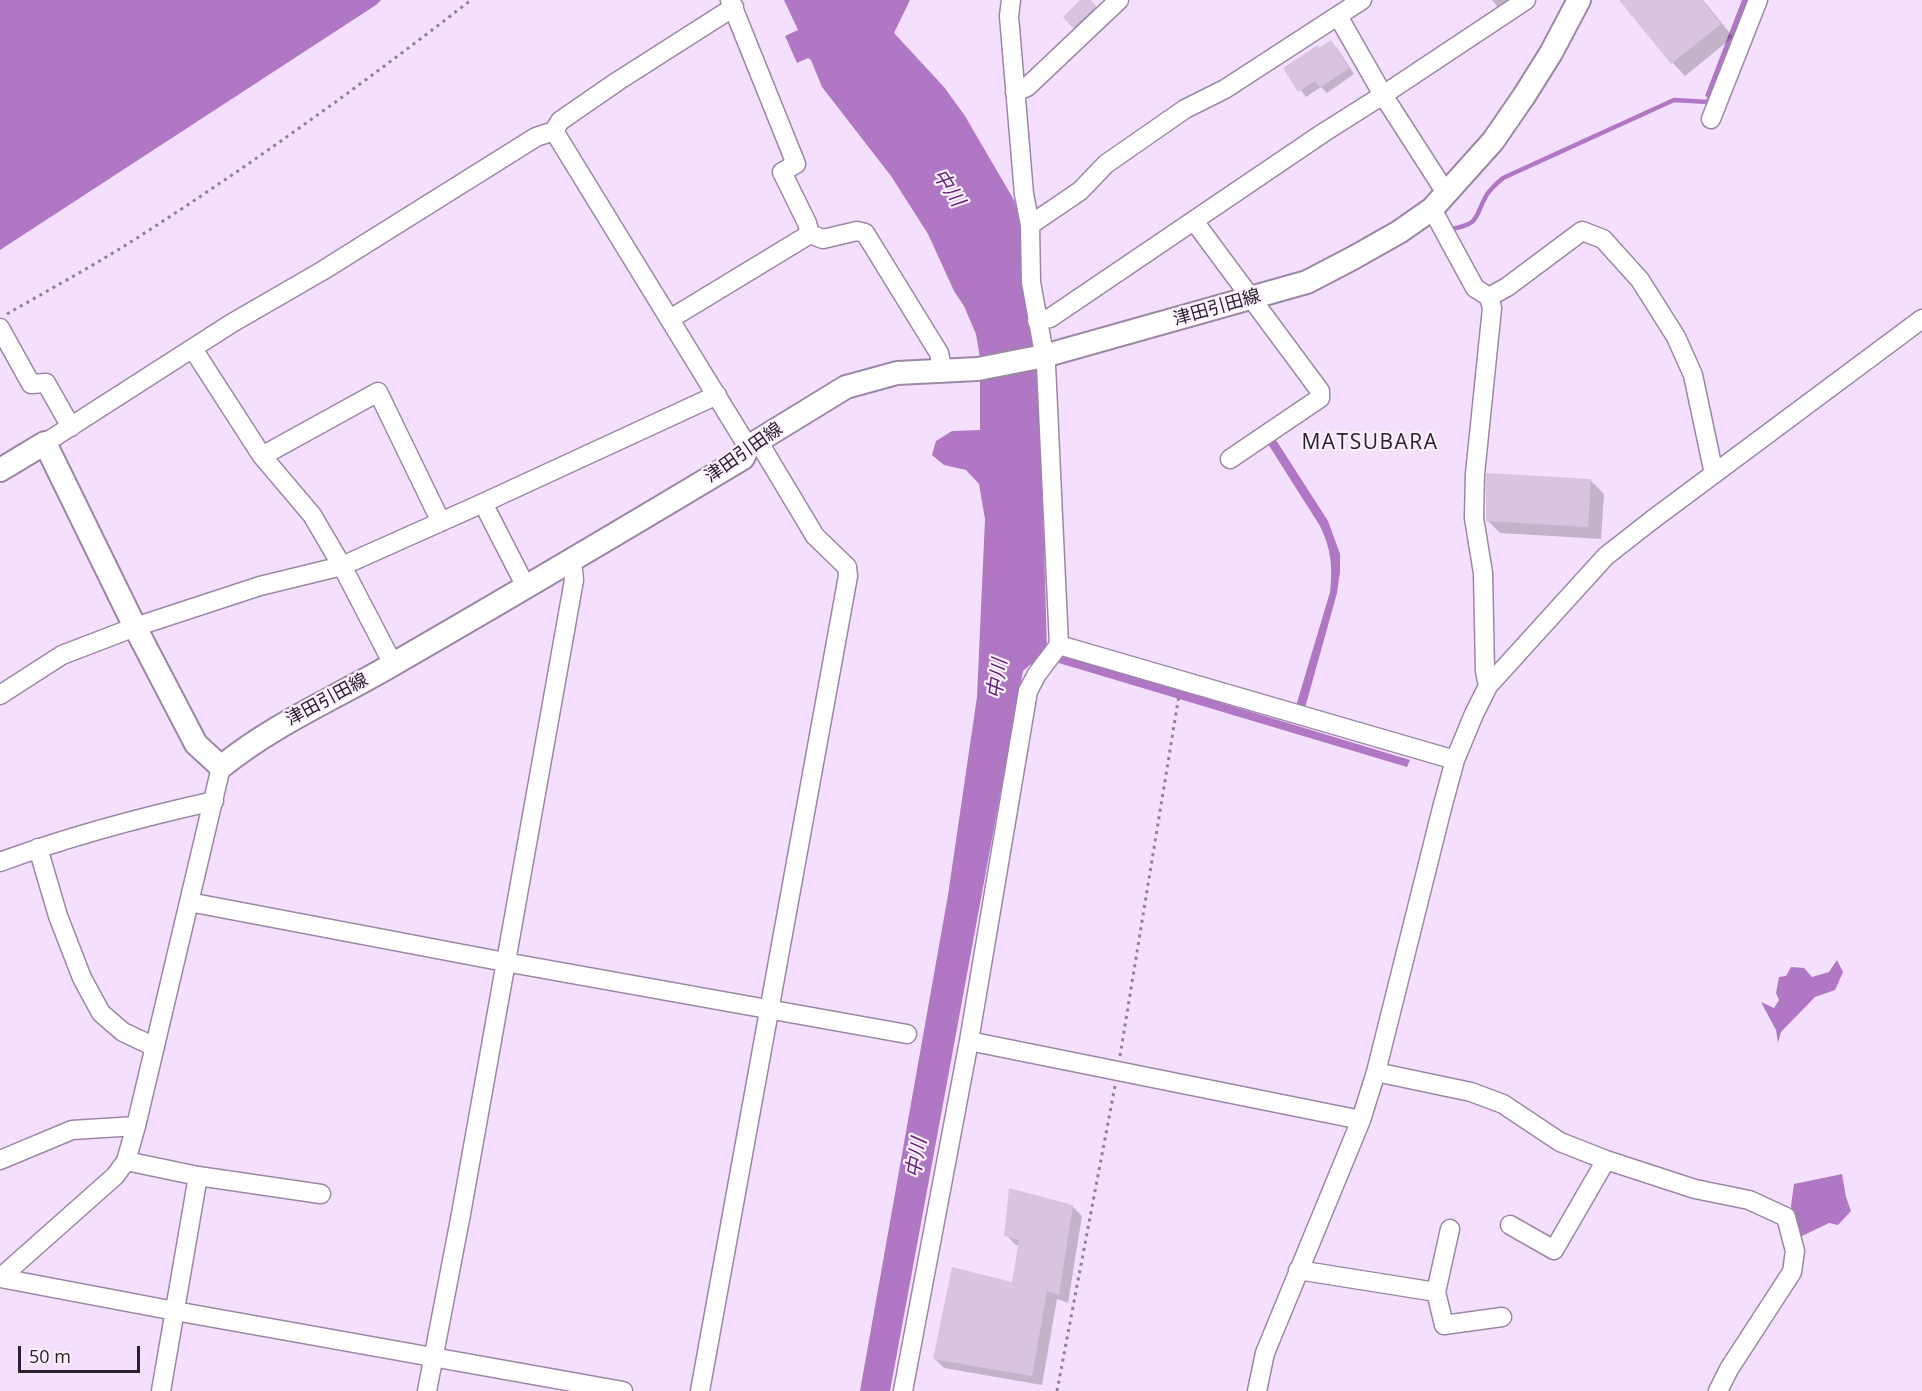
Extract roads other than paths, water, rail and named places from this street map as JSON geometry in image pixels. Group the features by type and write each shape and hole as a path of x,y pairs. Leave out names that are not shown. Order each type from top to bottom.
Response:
{"main road":[{"name":"津田引田線","path":"221,767 281,724 393,664 572,561 743,458 753,444 846,387 897,373 978,369 1041,357 1252,298 1307,282 1400,232 1439,201 1493,141 1551,53 1579,0"},
{"path":"0,470 45,443 135,627 196,744 221,767"}],"street":[{"path":"903,1391 969,1041 1028,692 1036,674 1059,645 1041,357 1031,282 1030,225 1024,194 1015,92 1009,16 1011,0"},
{"path":"1015,92 1027,87 1119,0"},
{"path":"1030,225 1080,190 1106,164 1176,115 1225,89 1362,0"},
{"path":"1037,321 1050,318 1323,133 1526,0"},
{"path":"1711,119 1758,0"},
{"path":"45,443 232,323 322,271 536,138 554,131 560,121 732,4 796,164 782,172 810,234"},
{"path":"1338,16 1439,201 1475,288 1489,297 1492,309 1475,474 1474,518 1483,573 1485,671 1488,686"},
{"path":"554,131 717,395 815,536 847,567 848,576 700,1391"},
{"path":"1194,221 1320,391 1320,398 1230,459"},
{"path":"810,234 823,239 857,231 865,233 939,353 944,372"},
{"path":"1489,297 1507,287 1582,231 1603,239 1640,280 1676,337 1693,375 1714,474"},
{"path":"670,319 810,234"},
{"path":"1257,1391 1264,1353 1361,1120 1376,1072 1455,760 1488,686 1606,556 1922,319"},
{"path":"0,328 31,384 46,384 71,427"},
{"path":"193,349 262,456 312,514 393,664"},
{"path":"262,456 378,392 441,522"},
{"path":"0,695 62,655 135,627 260,586 342,566 717,395"},
{"path":"483,503 526,587"},
{"path":"427,1391 461,1214 574,580 572,561"},
{"path":"1059,645 1455,760"},
{"path":"0,1278 115,1176 126,1161 221,767"},
{"path":"0,862 134,819 214,801"},
{"path":"38,848 58,916 82,978 101,1013 123,1032 155,1047"},
{"path":"189,902 505,962 907,1034"},
{"path":"969,1041 1361,1120"},
{"path":"1376,1072 1471,1092 1503,1104 1560,1142 1606,1160 1695,1189 1749,1200 1786,1217 1795,1251 1792,1272 1729,1369 1718,1391"},
{"path":"0,1160 72,1130 136,1126"},
{"path":"1510,1225 1554,1250 1606,1160"},
{"path":"126,1161 198,1176 321,1194"},
{"path":"161,1391 198,1176"},
{"path":"1450,1229 1436,1292 1444,1325 1502,1317"},
{"path":"1298,1270 1436,1292"},
{"path":"0,1278 623,1391"}],"water":[{"path":"0,0 381,0 0,250"},
{"name":"中川","path":"784,0 910,0 894,33 944,87 965,116 1014,200 1025,232 1030,330 1039,372 1047,650 1410,760 1407,767 1042,658 1023,671 890,1391 860,1391 948,895 977,697 985,519 979,484 966,470 944,465 932,455 936,441 952,431 980,430 980,358 976,334 928,234 891,176 822,87 811,60 808,58 797,63 785,36 798,30"},
{"path":"1742,0 1752,0 1713,99 1705,96"},
{"path":"1276,440 1328,521 1340,554 1337,593 1305,708 1296,706 1330,592 1330,558 1327,542 1320,526 1268,444"},
{"path":"1837,960 1843,972 1835,990 1815,997 1781,1032 1778,1043 1776,1030 1761,1002 1774,1008 1779,1000 1776,993 1779,977 1786,976 1791,967 1804,968 1812,977 1829,972"},
{"path":"1842,1174 1851,1211 1838,1225 1829,1223 1798,1238 1791,1206 1794,1184"}],"waterway":[{"path":"1451,229 1472,222 1488,193 1503,178 1674,100 1708,102 1711,93"}],"district":[{"name":"MATSUBARA","path":"1370,443"}]}
